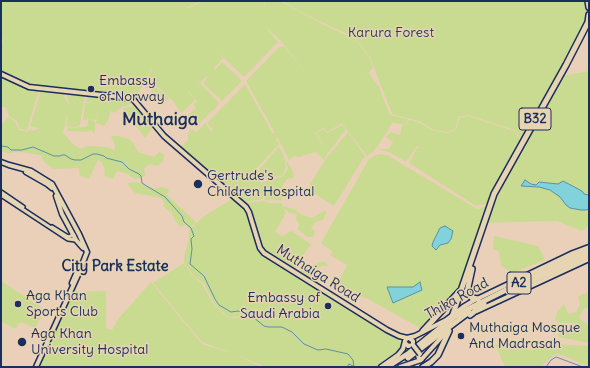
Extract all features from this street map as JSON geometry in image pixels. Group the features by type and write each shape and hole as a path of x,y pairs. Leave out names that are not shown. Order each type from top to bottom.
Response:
{"highway":[{"path":"588,1 589,7"},
{"name":"B32","path":"453,314 494,194 566,65 588,22 589,15"},
{"name":"B32","path":"478,299 471,298 466,292 484,224"},
{"name":"Thika Road","path":"418,352 425,341 455,316 472,306 589,250"},
{"name":"Thika Road","path":"418,352 462,316 484,304 589,255"},
{"name":"B32","path":"457,309 472,268"},
{"name":"B32","path":"423,331 463,288"},
{"path":"470,315 484,304"},
{"path":"425,341 446,320"},
{"path":"423,367 438,355 449,331"},
{"name":"A2","path":"387,367 418,352"},
{"name":"A2","path":"392,367 418,352"}],"main road":[{"name":"Muthaiga Road","path":"1,74 30,87 120,96 133,99 164,136 246,207 249,212 260,248 264,254 387,330 406,340 407,346 418,352"},
{"path":"1,163 35,172 49,181 56,190 62,214 76,240 81,244 85,252 35,367"},
{"path":"1,163 30,173 47,184 53,190 66,210 87,252 35,367"},
{"path":"62,214 62,210 66,210"},
{"path":"76,240 81,238"},
{"name":"Thika Road","path":"406,340 446,320 478,299 589,247"},
{"name":"Thika Road","path":"418,352 426,356 447,331 470,315 589,259"},
{"path":"381,367 396,357 403,349 406,340 413,341 418,352 418,362 400,367"}],"street":[{"path":"1,192 68,236 71,237 74,235"},
{"path":"1,195 68,240 76,240"}],"green space":[{"path":"1,1 201,1 186,8 189,8 203,1 264,1 264,7 265,1 280,1 328,27 355,39 370,58 373,68 361,81 369,73 379,87 390,115 408,119 406,125 388,122 392,123 385,135 374,151 367,156 341,122 341,124 327,132 323,128 315,133 328,153 324,160 316,152 299,157 295,156 289,160 277,136 276,139 279,144 256,169 258,171 279,146 283,154 286,167 283,175 262,181 261,174 258,172 260,174 261,185 263,182 283,176 288,168 285,159 293,171 294,178 287,179 282,187 282,201 271,199 266,201 263,194 263,199 246,202 242,205 249,218 254,221 263,254 395,338 402,343 400,349 390,359 375,367 352,367 350,363 351,367 265,367 235,354 261,367 34,367 70,287 80,292 106,291 106,328 112,330 119,318 151,282 202,344 234,354 202,342 153,283 184,263 193,276 202,284 215,306 228,318 247,317 228,317 216,306 204,284 194,276 184,262 184,256 189,239 189,230 203,217 232,199 233,194 180,148 188,140 188,133 192,129 197,132 205,123 212,132 212,129 207,123 245,84 261,113 260,115 262,114 272,133 275,133 246,81 279,47 284,46 312,81 281,41 265,26 278,42 244,77 212,47 223,58 215,67 214,71 222,62 242,81 222,101 203,83 209,76 206,77 188,92 195,100 181,113 174,102 148,78 154,65 145,81 148,81 169,98 164,103 158,102 161,98 158,94 154,95 151,93 153,88 145,88 145,82 136,97 27,85 30,72 26,85 1,73 1,51 4,36 1,43"},
{"name":"Karura Forest","path":"282,1 589,1 589,19 524,142 514,130 468,115 458,117 456,128 448,132 434,130 419,121 392,114 370,57 355,38"},
{"path":"589,71 589,225 582,231 557,221 481,223 458,292 436,315 420,328 368,299 355,295 355,290 352,294 340,286 339,281 347,265 330,255 333,252 321,243 369,159 380,154 387,155 477,209 495,204 509,172 562,76"},
{"path":"3,77 26,88 39,90 27,130 20,129 17,121 9,116 6,108 1,106 1,79"},
{"path":"199,82 219,103 216,108 196,127 186,117 196,108 193,105 197,101 189,92"},
{"path":"41,90 62,92 70,107 66,92 85,95 80,125 75,127 66,126 67,116 64,130 62,131 74,145 82,149 86,146 92,146 106,147 114,150 115,145 111,136 118,136 129,139 134,144 138,152 154,157 159,152 165,155 162,162 158,166 150,164 144,169 145,176 136,179 128,174 117,171 113,179 104,176 105,170 101,162 98,160 89,179 80,176 79,168 54,169 45,163 40,155 20,152 8,153 1,151 1,124 2,125 8,117 15,121 19,130 27,132 30,129 33,131 40,128 30,127"},
{"path":"87,96 114,98 132,102 131,104 118,109 115,113 110,111 109,119 104,126 96,123 98,109 96,120 91,119 95,122 95,134 91,130 87,132 67,131 68,127 76,128 87,126 88,118 87,117 87,120 83,120 85,103 95,104 86,102"},
{"path":"134,105 153,126 145,138 123,109"},
{"path":"468,116 514,131 522,142 487,204 476,206 409,163 417,148 420,148 417,146 406,162 389,152 377,149 389,149 393,142 386,137 391,132 400,135 402,125 407,125 409,120 418,122 434,131 448,133 457,128 459,118"},
{"path":"342,125 346,129 328,153 316,133 323,129 327,133"},
{"path":"348,132 365,156 334,206 307,189 325,160"},
{"path":"137,182 155,189 161,187 169,189 167,195 195,221 195,223 189,229 186,225 180,227 174,219 172,213 163,206 165,203 161,198 135,193 127,183"},
{"path":"264,201 268,203 281,203 283,206 296,210 302,215 312,218 326,210 323,220 315,222 311,229 315,231 313,237 308,237 298,230 299,223 296,220 297,214 288,212 283,207 286,213 275,232 282,236 291,231 311,244 302,257 299,265 294,269 272,254 266,253 264,249 251,208 247,203"},
{"path":"494,236 538,246 545,260 513,273 501,266 499,252 493,249"},
{"path":"321,262 326,262 328,266 322,266 307,273 319,282 318,284 299,271"},
{"name":"Aga Khan Sports Club","path":"1,281 45,310 35,328 21,322 15,329 1,321"},
{"path":"589,291 589,307 584,309 579,316 581,320 589,326 589,343 558,337 560,327 574,331 577,327 573,323 561,323 555,320 557,312 564,304 568,314 576,312 580,305 578,297"},
{"path":"495,344 500,344 500,349 509,349 510,344 515,344 516,349 521,349 522,344 525,344 528,350 552,348 555,344 589,346 589,367 562,355 555,354 541,367 508,367 504,365"}],"water":[{"path":"525,180 536,185 539,182 558,184 563,181 582,191 584,194 589,195 589,208 587,210 581,210 570,208 560,197 550,190 539,187 521,186"},
{"path":"445,226 453,231 451,239 448,243 440,245 436,250 432,246 433,242 440,228"},
{"path":"420,282 422,290 393,303 387,287 413,287"}],"waterway":[{"path":"1,146 8,147 11,150 22,150 33,147 54,156 65,155 75,160 81,160 93,154 97,154 122,162 129,169 141,176 142,183 165,197 182,216 184,222 191,228 194,236 191,239 192,249 190,264 204,276 219,305 231,312 238,311 248,313 264,326 282,327 292,332 304,344 318,350 326,349 348,354 353,360 354,367"},
{"path":"546,367 551,360 556,357 583,367"},
{"path":"347,367 349,364 355,367"}],"place":[{"name":"Embassy of Norway","path":"91,89"},
{"name":"Gertrude's Children Hospital","path":"198,184"},
{"name":"Aga Khan Sports Club","path":"18,304"},
{"name":"Embassy of Saudi Arabia","path":"328,306"},
{"name":"Muthaiga Mosque And Madrasah","path":"461,336"},
{"name":"Aga Khan University Hospital","path":"22,342"}],"district":[{"name":"Muthaiga","path":"160,120"},
{"name":"City Park Estate","path":"115,267"}]}
